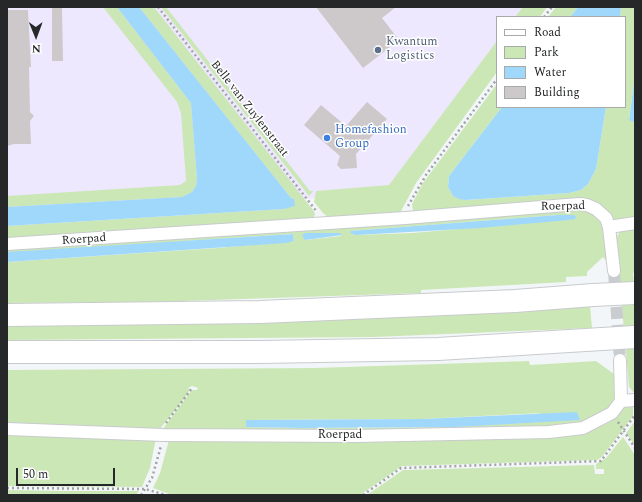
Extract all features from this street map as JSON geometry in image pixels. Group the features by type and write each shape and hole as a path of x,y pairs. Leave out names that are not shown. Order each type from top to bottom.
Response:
{"highway":[{"path":"7,315 260,312 515,301 635,292"},
{"path":"7,352 260,352 438,349 635,337"}],"street":[{"name":"Roerpad","path":"7,244 405,218 579,204 587,205 596,209 606,218 610,227"},
{"path":"614,271 610,227 635,224"},
{"path":"620,360 621,401 635,400"},
{"name":"Roerpad","path":"7,429 164,430 356,436 549,432 584,428 612,413 621,401"}],"path":[{"name":"Belle van Zuylenstraat","path":"158,7 326,223"},
{"path":"545,16 552,7"},
{"path":"405,218 410,201 426,175 496,80"},
{"path":"141,495 146,489 156,465 164,430 192,388"},
{"path":"612,413 635,448"},
{"path":"363,495 401,468 601,461 625,431 635,415"},
{"path":"7,488 146,489 166,495"}],"shaded area":[{"path":"7,7 542,7 536,16 496,16 496,68 400,195 7,211"}],"green space":[{"path":"103,7 117,7 191,103 197,178 196,186 192,192 182,197 7,207 7,196 180,185 186,181 181,113 177,102"},
{"path":"139,7 154,7 313,210 315,214 313,219 7,241 7,226 284,209 290,206 294,199 291,198"},
{"path":"161,7 166,7 310,191 313,191 309,196"},
{"path":"523,7 547,7 541,16 516,16"},
{"path":"556,7 578,7 571,16 549,16"},
{"path":"621,7 635,7 635,76 629,119 633,122 635,121 635,219 616,221 610,218 601,208 413,212 412,204 423,183 496,85 496,108 501,108 449,176 448,187 453,196 466,200 569,193 581,190 588,184 596,169 606,108 626,108 626,16 620,16"},
{"path":"496,42 496,73 416,183 399,215 330,219 314,202 316,191 389,185"},
{"path":"585,208 603,220 607,262 603,257 587,272 587,276 566,277 566,282 421,290 421,293 152,302 7,303 7,262 217,248 294,241 293,234 21,252 7,252 7,248","holes":["558,215 575,219 412,233 356,235 351,231","305,233 340,233 341,236 305,240"]},
{"path":"635,229 635,272 633,273 635,292 635,394 629,387 616,239 620,231"},
{"path":"590,306 592,328 374,337 7,340 7,324"},
{"path":"529,361 530,365 596,361 614,374 616,370 620,385 615,400 608,409 576,425 428,432 162,430 192,390 197,390 198,388 192,386 188,388 190,390 184,399 159,430 7,426 7,370 315,368","holes":["542,413 455,427 246,427 246,420 423,419"]},
{"path":"633,406 633,416 602,457 597,460 402,466 360,495 172,495 153,488 160,473 169,440 587,432 604,425 614,418 624,407"},
{"path":"635,421 635,446 626,433"},
{"path":"7,433 156,438 150,468 142,487 7,486"},
{"path":"623,437 635,455 635,495 367,495 403,470 594,465 595,474 604,474 604,469 596,469 596,464 606,458"},
{"path":"7,490 139,491 136,495 7,495"}],"water":[{"path":"117,7 139,7 291,198 294,199 295,206 284,209 7,226 7,207 182,197 192,192 196,186 197,178 191,103"},
{"path":"578,7 621,7 620,16 571,16"},
{"path":"635,76 635,121 633,122 629,120"},
{"path":"501,108 606,108 596,169 588,184 581,190 569,193 466,200 453,196 448,187 449,176"},
{"path":"574,215 576,217 575,219 569,220 479,228 356,235 350,233 351,231"},
{"path":"305,233 340,233 342,235 305,240 302,235"},
{"path":"293,234 294,241 286,243 7,262 7,252"},
{"path":"577,412 580,420 455,427 246,427 246,420 423,419"}],"building":[{"path":"52,7 62,7 63,61 52,61"},
{"path":"316,7 396,7 382,18 399,40 363,68"},
{"path":"7,10 28,10 31,67 29,67 30,112 34,116 30,121 31,144 14,144 7,146"},
{"path":"367,102 387,119 356,154 357,168 341,169 337,165 340,156 304,125 321,105 346,126"}],"tunnel":[{"path":"614,271 620,360"}],"place":[{"name":"Kwantum Logistics","path":"378,50"},
{"name":"Homefashion Group","path":"327,138"}]}
